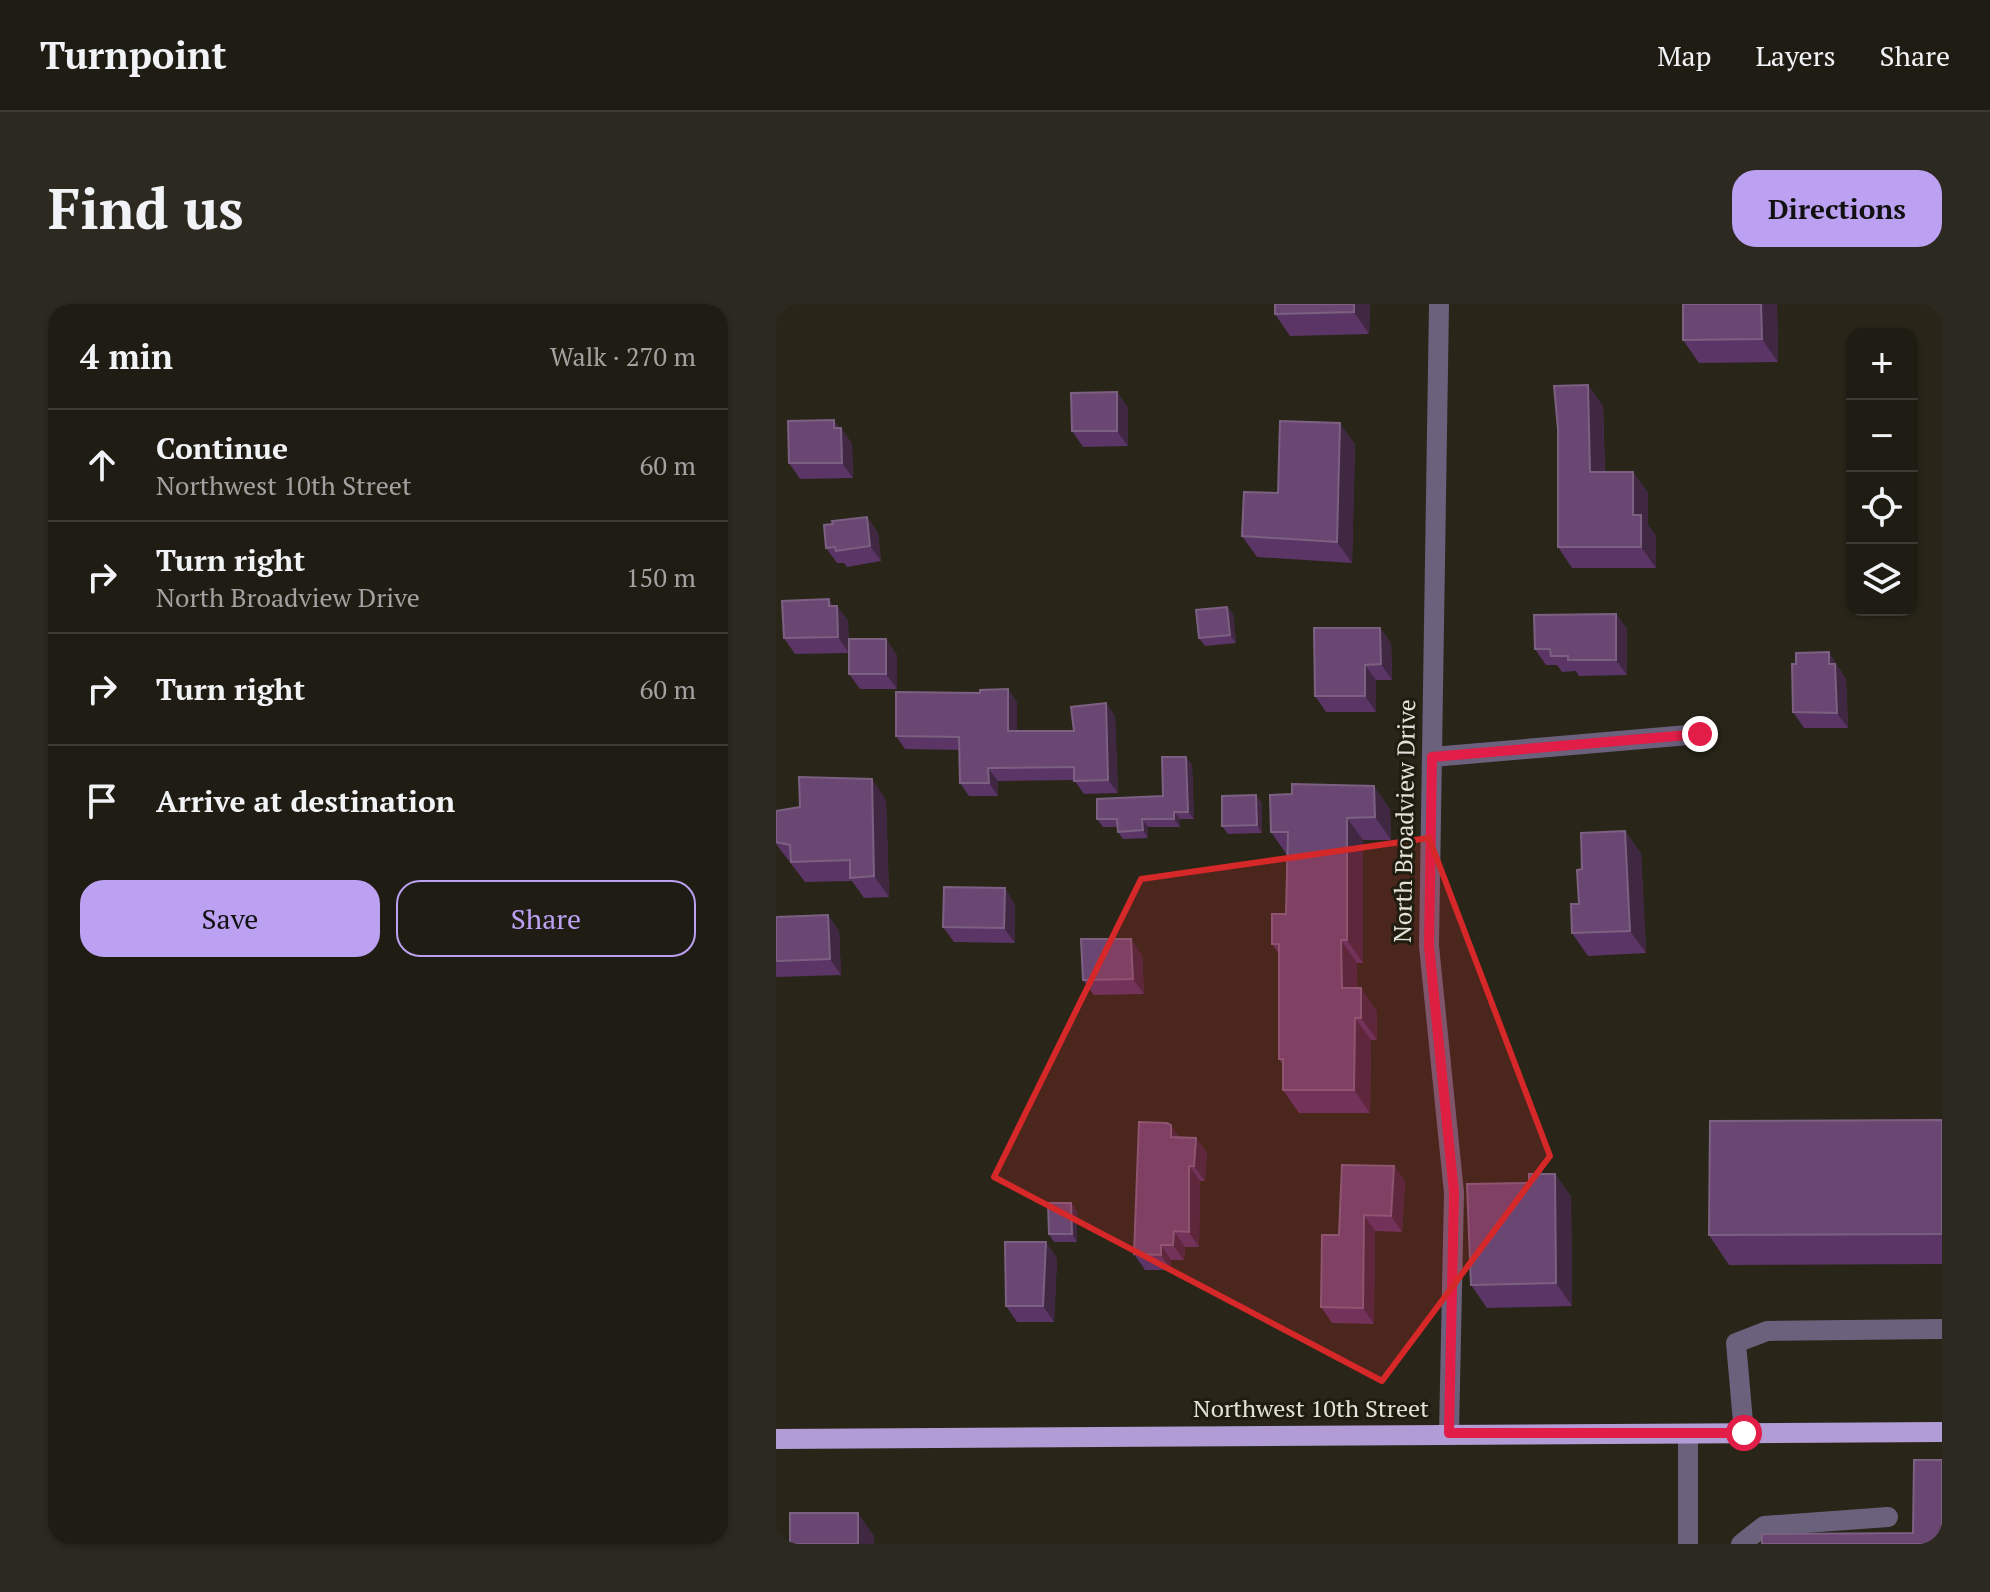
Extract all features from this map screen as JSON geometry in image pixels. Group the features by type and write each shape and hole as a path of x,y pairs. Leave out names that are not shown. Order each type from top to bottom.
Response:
{"main road":[{"name":"Northwest 10th Street","path":"776,1439 1942,1432"}],"street":[{"name":"North Broadview Drive","path":"1439,304 1429,946 1454,1193 1449,1433"},
{"path":"1432,757 1700,734"},
{"path":"1744,1433 1736,1343 1767,1331 1942,1329"},
{"path":"1688,1434 1688,1544"},
{"path":"1741,1544 1764,1526 1888,1517"}],"highlighted area":[{"path":"1429,838 1550,1156 1382,1381 994,1177 1141,879"}],"building":[{"path":"1275,304 1354,304 1354,312 1275,314"},
{"path":"1683,304 1761,304 1762,339 1683,340"},
{"path":"1588,385 1590,472 1633,472 1633,515 1641,515 1641,547 1558,547 1558,429 1554,386"},
{"path":"1117,392 1117,431 1072,431 1071,393"},
{"path":"834,420 834,428 841,428 842,463 789,463 788,421"},
{"path":"1280,421 1340,423 1337,542 1242,536 1244,492 1278,493"},
{"path":"867,517 870,546 836,551 835,547 826,548 824,525 833,524 832,521"},
{"path":"829,599 829,606 837,606 838,637 784,638 782,601"},
{"path":"1227,607 1230,635 1199,638 1196,610"},
{"path":"1616,614 1616,660 1568,660 1568,656 1551,656 1550,649 1535,649 1534,615"},
{"path":"1314,628 1380,628 1381,664 1365,665 1365,696 1315,696"},
{"path":"849,639 886,639 886,674 849,674"},
{"path":"1829,652 1829,664 1835,664 1837,713 1793,712 1792,664 1796,664 1796,653"},
{"path":"1008,689 1008,731 1074,731 1071,707 1106,703 1108,780 1074,781 1074,767 988,768 989,783 960,783 959,737 896,736 896,692 980,693 980,690"},
{"path":"1162,757 1186,757 1188,812 1174,812 1174,819 1142,819 1143,830 1118,832 1117,819 1097,819 1097,799 1163,796"},
{"path":"799,777 872,779 874,876 850,878 850,860 791,862 790,845 776,842 776,811 800,807"},
{"path":"1292,784 1374,786 1375,817 1347,818 1347,940 1341,940 1342,988 1361,988 1361,1018 1355,1018 1354,1090 1283,1090 1283,1059 1279,1059 1279,944 1272,944 1272,914 1286,914 1288,832 1271,832 1270,795 1292,794"},
{"path":"1256,795 1257,825 1222,826 1222,796"},
{"path":"1625,831 1630,931 1572,933 1571,904 1579,904 1577,870 1582,869 1581,833"},
{"path":"944,887 1005,888 1004,928 943,927"},
{"path":"828,915 830,959 776,961 776,917"},
{"path":"1081,939 1131,939 1133,979 1083,980"},
{"path":"1942,1120 1942,1234 1709,1235 1710,1121"},
{"path":"1139,1122 1167,1123 1171,1125 1171,1137 1196,1138 1194,1166 1189,1166 1189,1232 1174,1231 1173,1245 1161,1245 1161,1255 1134,1254"},
{"path":"1342,1165 1394,1166 1391,1216 1364,1215 1363,1308 1321,1307 1322,1235 1339,1235"},
{"path":"1529,1174 1555,1174 1556,1283 1471,1285 1467,1184 1529,1183"},
{"path":"1048,1203 1071,1203 1072,1234 1049,1234"},
{"path":"1005,1242 1046,1242 1043,1306 1006,1306"},
{"path":"1914,1460 1942,1460 1942,1544 1762,1544 1762,1534 1913,1533"},
{"path":"790,1513 858,1513 858,1544 790,1544"}],"route":[{"path":"1700,734 1432,757 1429,946 1454,1193 1449,1433 1744,1433"}]}
